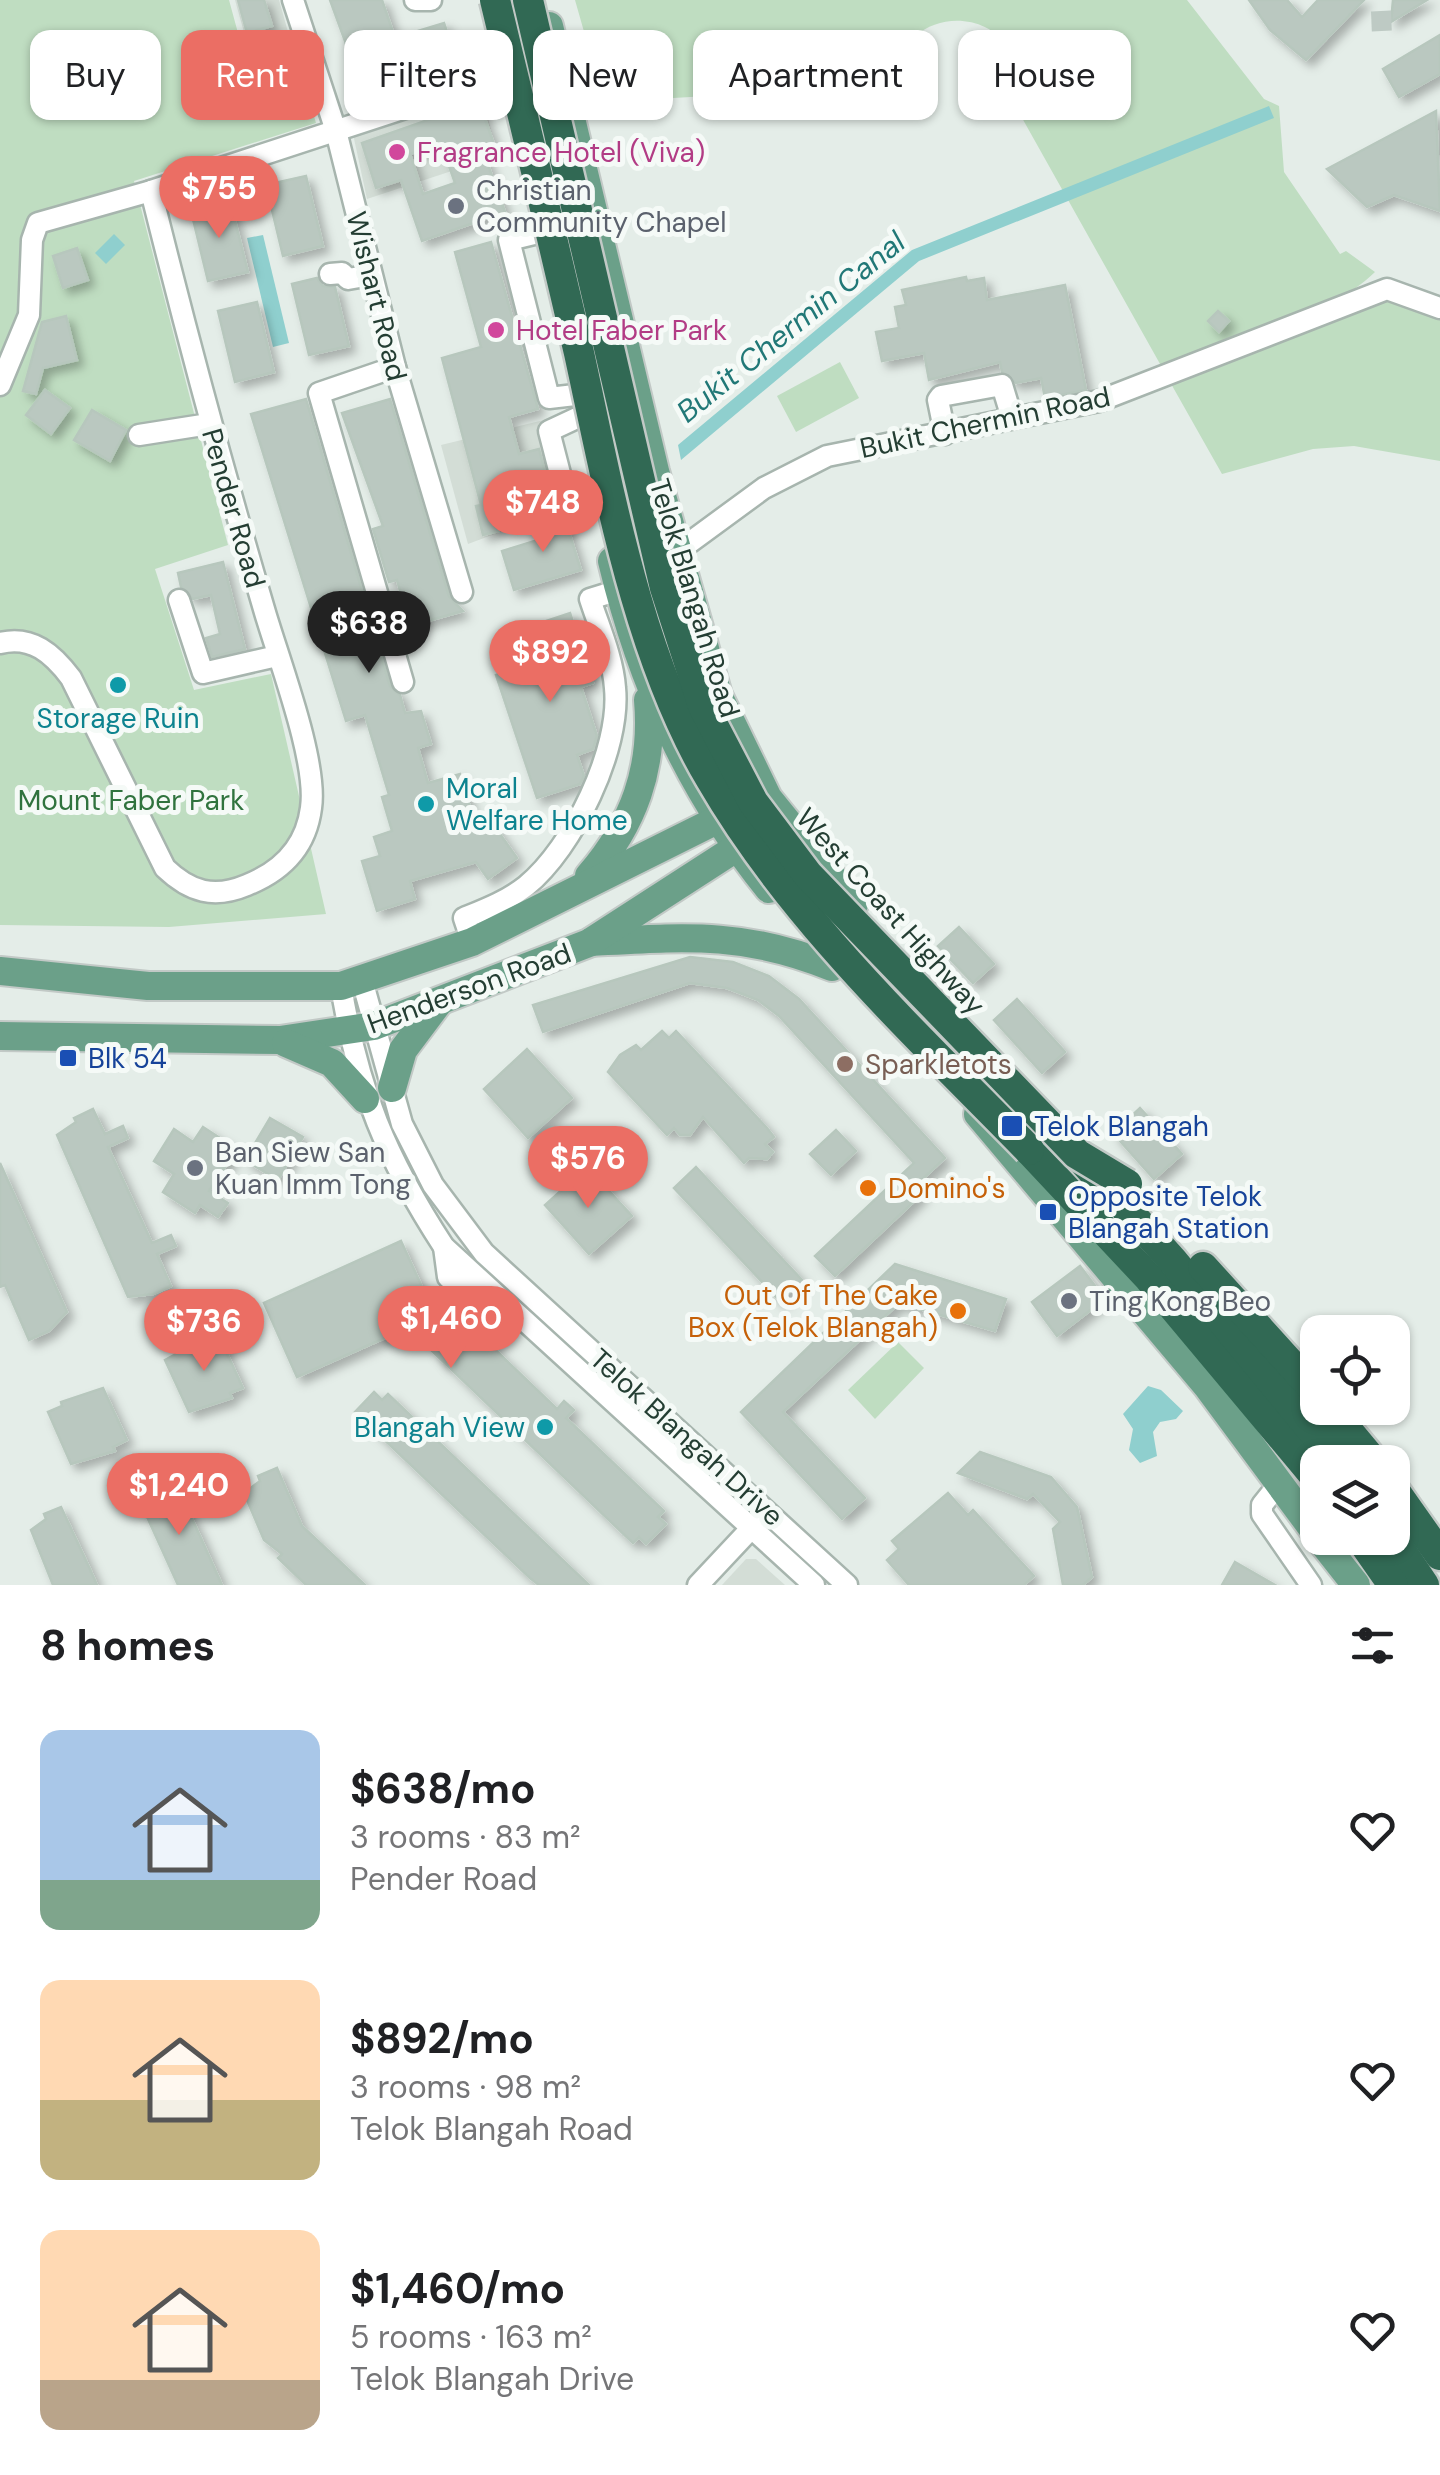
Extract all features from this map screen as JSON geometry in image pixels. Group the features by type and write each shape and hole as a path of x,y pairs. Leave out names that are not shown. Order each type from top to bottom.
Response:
{"highway":[{"path":"495,0 642,607 679,718 709,776 754,848 819,930 1148,1278 1300,1459"},
{"path":"525,0 581,160"},
{"name":"West Coast Highway","path":"525,0 665,588 704,706 753,802 808,875 1077,1154 1173,1261 1324,1445"},
{"path":"1077,1154 1104,1166 1127,1184 1300,1374"},
{"path":"1343,1425 1360,1445"},
{"path":"1410,1514 1440,1556"},
{"path":"1372,1555 1393,1585"},
{"path":"1404,1555 1424,1585"}],"main road":[{"path":"480,0 488,30"},
{"name":"Telok Blangah Road","path":"543,0 677,551 718,695 775,809 965,1023 1130,1194 1301,1396 1337,1445"},
{"path":"511,120 622,600 646,679 669,734 716,819 832,966 936,1068 1207,1386 1300,1514"},
{"path":"582,885 620,834 640,793 650,748 646,679"},
{"name":"Henderson Road","path":"0,971 148,986 351,982 472,942 716,819 775,809"},
{"name":"Henderson Road","path":"0,1036 280,1040 361,1029 589,942 736,848 775,809"},
{"path":"589,942 728,938 782,947 832,966"},
{"path":"392,1088 403,1050 440,1001"},
{"path":"936,1068 934,1052 939,1038 950,1027 965,1023"},
{"path":"280,1040 332,1063 365,1099"},
{"path":"1410,1551 1432,1585"},
{"path":"1332,1555 1356,1585"}],"street":[{"name":"Wishart Road","path":"293,0 336,131 395,366 462,592"},
{"path":"415,0 432,0"},
{"path":"0,385 29,315 36,225 45,219 152,191 369,120"},
{"name":"Pender Road","path":"0,643 14,640 37,645 57,659 71,678 166,868 201,892 223,893 274,872 301,845 312,806 303,744 209,424 152,191"},
{"path":"336,274 348,279 369,267"},
{"name":"Bukit Chermin Road","path":"472,942 464,918 505,901 529,883 574,824 597,777 616,718 615,684 590,598 622,600 677,551 764,488 827,456 1099,401 1387,289 1440,308"},
{"path":"395,366 319,393 404,682"},
{"path":"945,434 941,396 1002,385 1012,418"},
{"path":"140,434 209,424"},
{"path":"178,600 203,673 277,656"},
{"name":"Telok Blangah Drive","path":"351,982 361,1029 365,1099 413,1200 444,1247 814,1585"},
{"name":"Telok Blangah Drive","path":"361,1029 392,1088 402,1124 433,1185 484,1253 846,1585"},
{"path":"1278,1485 1262,1505 1262,1514 1311,1585"},
{"path":"698,1585 768,1510"}],"shaded area":[{"path":"235,0 279,0 287,30 243,30"},
{"path":"391,120 489,120 497,156 367,199 353,134"},
{"path":"556,417 580,502 468,544 441,445"},
{"path":"746,1559 756,1559 785,1585 722,1585"}],"green space":[{"name":"Mount Faber Park","path":"0,0 229,0 237,30 181,30 181,120 316,123 134,181 228,545 155,569 194,690 271,674 326,914 169,927 0,925"},
{"path":"575,0 1187,0 1264,99 1279,106 1284,172 1340,254 1346,251 1375,272 1355,289 1305,317 1164,371 1023,120 1131,120 1131,30 990,30 958,21 924,30 693,30 693,97 673,98 673,30 584,30"},
{"path":"1392,299 1440,319 1440,461 1354,446 1313,449 1222,474 1170,382 1365,302"},
{"path":"840,362 859,398 796,432 777,396"},
{"path":"898,1342 924,1368 875,1419 848,1390"}],"water":[{"path":"1269,106 1274,118 919,261 681,460 678,445 912,250"},
{"path":"114,234 125,245 106,264 95,253"},
{"path":"263,235 289,343 273,347 247,238"},
{"path":"1148,1386 1161,1390 1183,1411 1176,1419 1160,1422 1153,1432 1157,1456 1140,1463 1129,1450 1133,1429 1123,1414"}],"building":[{"path":"238,0 264,0 272,26 246,30"},
{"path":"330,0 382,0 392,30 344,30 344,38"},
{"path":"1249,0 1287,0 1302,17 1318,0 1364,0 1306,60 1270,30"},
{"path":"1393,0 1427,0 1391,22"},
{"path":"444,23 446,30 421,30"},
{"path":"1440,35 1440,74 1399,97 1383,69"},
{"path":"1436,111 1440,211 1394,195 1367,207 1327,169"},
{"path":"428,120 485,120 495,147 483,151 505,212 422,241 401,180 376,188 362,143","holes":["441,143 455,183 423,194 410,154"]},
{"path":"306,176 323,246 283,256 266,185"},
{"path":"230,201 248,272 208,281 191,211"},
{"path":"491,242 538,409 509,417 519,454 539,449 546,476 505,487 513,517 496,522 498,531 483,535 476,506 481,505 442,358 481,347 455,252"},
{"path":"77,248 88,280 63,288 53,256"},
{"path":"966,277 967,281 984,278 987,300 1065,285 1086,390 1045,398 1041,378 1016,383 1002,372 1000,362 929,380 924,353 882,361 876,332 899,328 895,307 906,305 902,290"},
{"path":"317,278 323,286 335,287 349,346 309,355 292,284"},
{"path":"257,302 274,372 235,382 218,311"},
{"path":"1218,311 1229,321 1219,332 1208,321"},
{"path":"66,316 77,360 43,368 36,394 23,391 42,322"},
{"path":"45,390 70,408 51,434 26,415"},
{"path":"306,399 390,686 400,695 405,713 421,711 431,744 418,748 428,783 460,774 477,830 490,820 517,858 488,879 476,862 410,881 415,899 377,911 362,861 380,856 374,837 392,831 382,797 389,795 365,715 346,721 251,414"},
{"path":"390,399 449,596 463,611 410,626 397,580 389,582 373,529 383,526 342,413"},
{"path":"92,410 126,430 110,461 74,440"},
{"path":"563,513 581,570 514,590 502,551 538,540 533,523"},
{"path":"223,562 245,649 212,657 206,638 220,634 211,595 193,599 181,587 178,573"},
{"path":"570,613 593,683 581,687 597,736 593,749 577,755 584,776 580,784 537,798 496,675 516,668 511,653 532,639 528,627"},
{"path":"959,927 994,964 973,983 938,946"},
{"path":"690,957 733,962 769,976 799,999 945,1158 915,1186 922,1194 835,1276 815,1256 914,1163 779,1016 758,1000 727,988 690,983 543,1032 533,1005"},
{"path":"1017,999 1065,1052 1042,1073 994,1020"},
{"path":"662,1031 669,1038 676,1031 767,1128 774,1137 765,1144 773,1152 767,1159 749,1158 744,1163 703,1117 690,1135 680,1135 674,1128 667,1135 608,1072 620,1055 636,1045 641,1050"},
{"path":"527,1049 572,1098 528,1138 484,1089"},
{"path":"1140,1108 1182,1154 1154,1179 1113,1133"},
{"path":"93,1109 105,1134 123,1126 128,1138 108,1147 152,1243 171,1235 176,1246 157,1254 171,1286 153,1294 128,1297 57,1135 76,1122 74,1118"},
{"path":"270,1118 303,1137 278,1180 245,1160"},
{"name":"Ban Siew San Kuan Imm Tong","path":"203,1127 237,1149 209,1191 228,1203 218,1217 200,1205 195,1213 163,1192 174,1174 154,1161 174,1129 193,1142"},
{"path":"836,1130 856,1151 831,1175 810,1154"},
{"path":"0,1163 67,1312 49,1331 29,1340 5,1285 0,1287"},
{"path":"587,1167 632,1216 589,1254 545,1205"},
{"path":"696,1167 802,1280 780,1301 674,1188"},
{"path":"401,1241 439,1324 447,1315 453,1321 459,1315 557,1409 564,1401 574,1410 566,1418 664,1511 658,1517 666,1524 646,1544 639,1537 633,1543 431,1350 435,1345 414,1325 297,1377 264,1303"},
{"path":"895,1264 1006,1299 995,1331 899,1303 783,1412 865,1498 842,1519 741,1412"},
{"name":"Ting Kong Beo","path":"1080,1266 1105,1299 1057,1336 1032,1302"},
{"path":"219,1336 243,1388 230,1393 232,1398 189,1412 165,1360 198,1342"},
{"path":"103,1388 127,1440 113,1447 115,1451 71,1464 48,1412 62,1406 61,1402"},
{"path":"374,1392 382,1400 388,1394 589,1585 539,1585 530,1578 355,1412"},
{"path":"980,1452 1051,1477 1077,1507 1092,1577 1083,1585 1063,1585 1053,1529 1060,1522 1033,1494 1027,1499 958,1473"},
{"path":"277,1468 302,1526 365,1585 306,1585 278,1558 282,1554 264,1540 244,1493 260,1481 258,1476"},
{"path":"178,1488 222,1585 178,1585 138,1497 157,1489 159,1493"},
{"path":"948,1493 968,1515 973,1510 1034,1576 1024,1585 909,1585 887,1560 899,1549 892,1541"},
{"path":"61,1507 97,1585 53,1585 31,1530 46,1519 44,1514"},
{"path":"1235,1562 1275,1585 1222,1585"}],"tunnel":[{"path":"1381,11 1382,36"}],"place":[{"name":"Fragrance Hotel (Viva)","path":"397,152"},
{"name":"Christian Community Chapel","path":"456,206"},
{"name":"Hotel Faber Park","path":"496,330"},
{"name":"Storage Ruin","path":"118,685"},
{"name":"Moral Welfare Home","path":"426,804"},
{"name":"Blk 54","path":"68,1058"},
{"name":"Sparkletots","path":"845,1064"},
{"name":"Telok Blangah","path":"1012,1126"},
{"name":"Ban Siew San Kuan Imm Tong","path":"195,1168"},
{"name":"Domino's","path":"868,1188"},
{"name":"Opposite Telok Blangah Station","path":"1048,1212"},
{"name":"Ting Kong Beo","path":"1069,1301"},
{"name":"Out Of The Cake Box (Telok Blangah)","path":"958,1311"},
{"name":"Blangah View","path":"545,1427"}],"water label":[{"name":"Bukit Chermin Canal","path":"791,327"}]}
